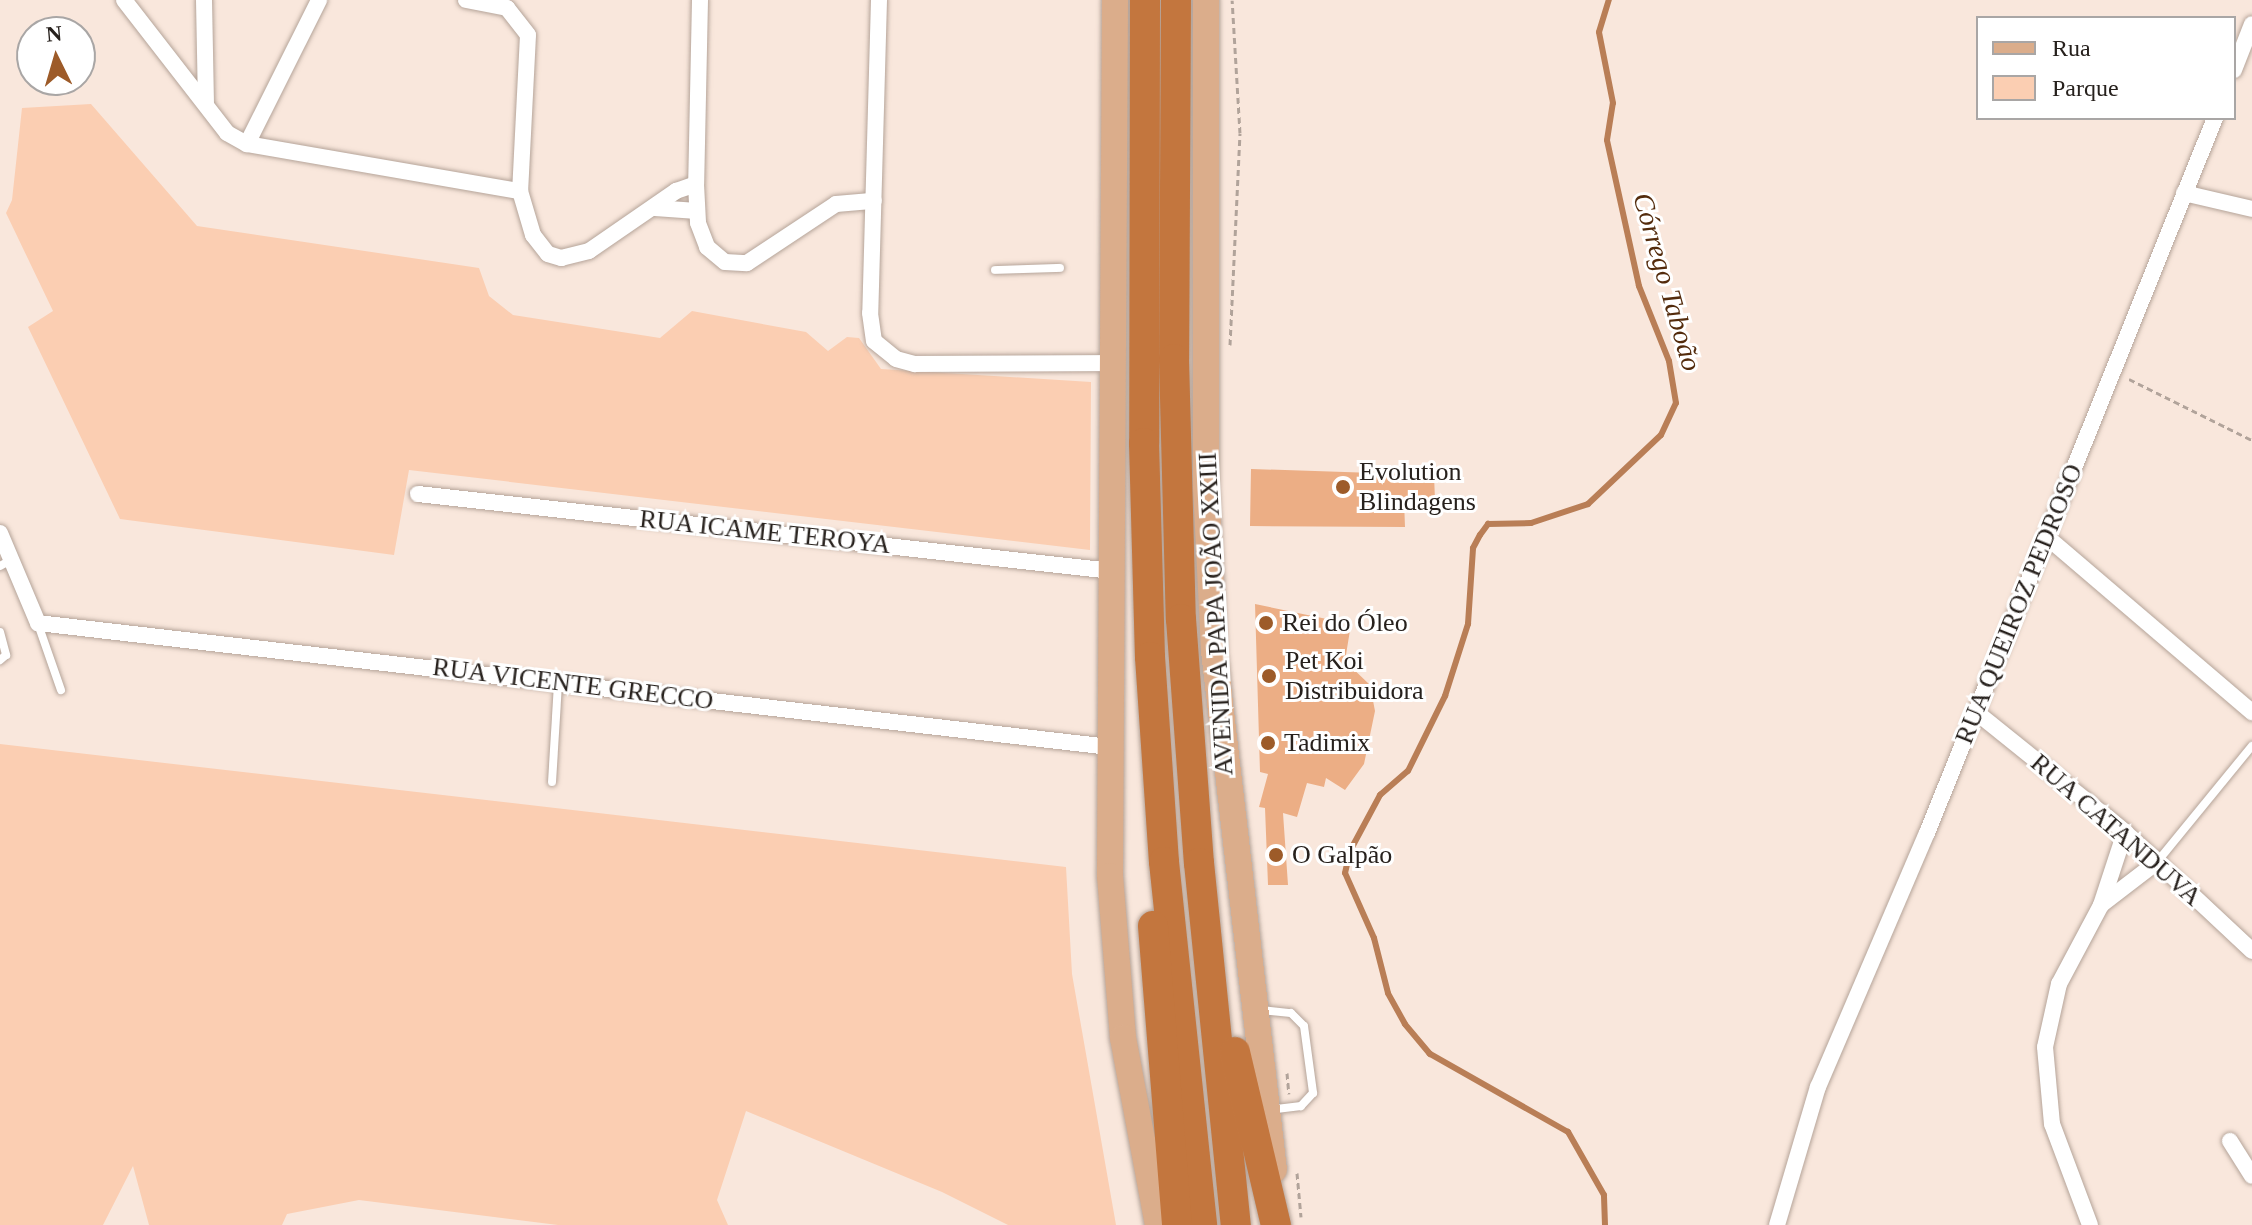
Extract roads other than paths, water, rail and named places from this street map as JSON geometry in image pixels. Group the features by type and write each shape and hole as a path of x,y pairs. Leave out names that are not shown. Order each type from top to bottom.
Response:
{"highway":[{"path":"1145,0 1146,535 1164,862 1202,1225"},
{"name":"AVENIDA PAPA JOÃO XXIII","path":"1176,0 1177,500 1199,863 1236,1225"},
{"path":"1164,862 1153,921 1154,969 1177,1225"},
{"path":"1199,863 1220,948 1246,1107 1278,1225"}],"main road":[{"path":"1115,0 1116,363 1109,747 1115,973 1131,1096 1158,1225"},
{"name":"AVENIDA PAPA JOÃO XXIII","path":"1206,0 1207,502 1226,784 1256,1010 1279,1109 1278,1225"}],"street":[{"path":"124,0 227,133 247,144 520,191"},
{"path":"204,0 206,104"},
{"path":"247,144 319,0"},
{"path":"466,0 507,8 528,35 520,191 540,246 561,258 589,251 676,191 696,184"},
{"path":"700,0 696,184 697,211 707,247 725,262 738,264 764,256 836,204 874,201"},
{"path":"879,0 870,313 874,341 889,355 915,364 1116,363"},
{"path":"2236,66 2250,35"},
{"name":"RUA QUEIROZ PEDROSO","path":"1777,1225 1818,1087 1976,712 2214,120"},
{"path":"2184,193 2252,209"},
{"path":"655,208 697,211"},
{"name":"RUA ICAME TEROYA","path":"418,494 1112,571"},
{"path":"0,533 6,563 38,623"},
{"path":"2047,537 2252,712"},
{"name":"RUA VICENTE GRECCO","path":"38,623 1109,747"},
{"name":"RUA CATANDUVA","path":"1976,712 2125,832 2252,951"},
{"path":"2090,1225 2052,1124 2045,1047 2059,984 2101,905 2125,832"},
{"path":"2101,905 2157,862"},
{"path":"2230,1141 2252,1176"}],"lane":[{"path":"995,270 1060,268"},
{"path":"38,623 61,690"},
{"path":"0,632 6,655 0,660"},
{"path":"552,782 558,682"},
{"path":"2157,862 2252,746"},
{"path":"1256,1010 1291,1013 1304,1026 1313,1093 1279,1109"}],"waterway":[{"name":"Córrego Taboão","path":"1605,1225 1604,1195 1568,1132 1430,1054 1405,1024 1388,993 1374,938 1345,873 1350,851 1380,795 1408,771 1445,696 1468,624 1473,548 1480,535 1488,524 1531,523 1588,504 1661,435 1676,403 1669,361 1639,286 1607,140 1613,103 1599,32 1609,0"}],"place":[{"name":"Evolution Blindagens","path":"1343,487"},
{"name":"Rei do Óleo","path":"1266,623"},
{"name":"Pet Koi Distribuidora","path":"1269,676"},
{"name":"Tadimix","path":"1268,743"},
{"name":"O Galpão","path":"1276,855"}]}
